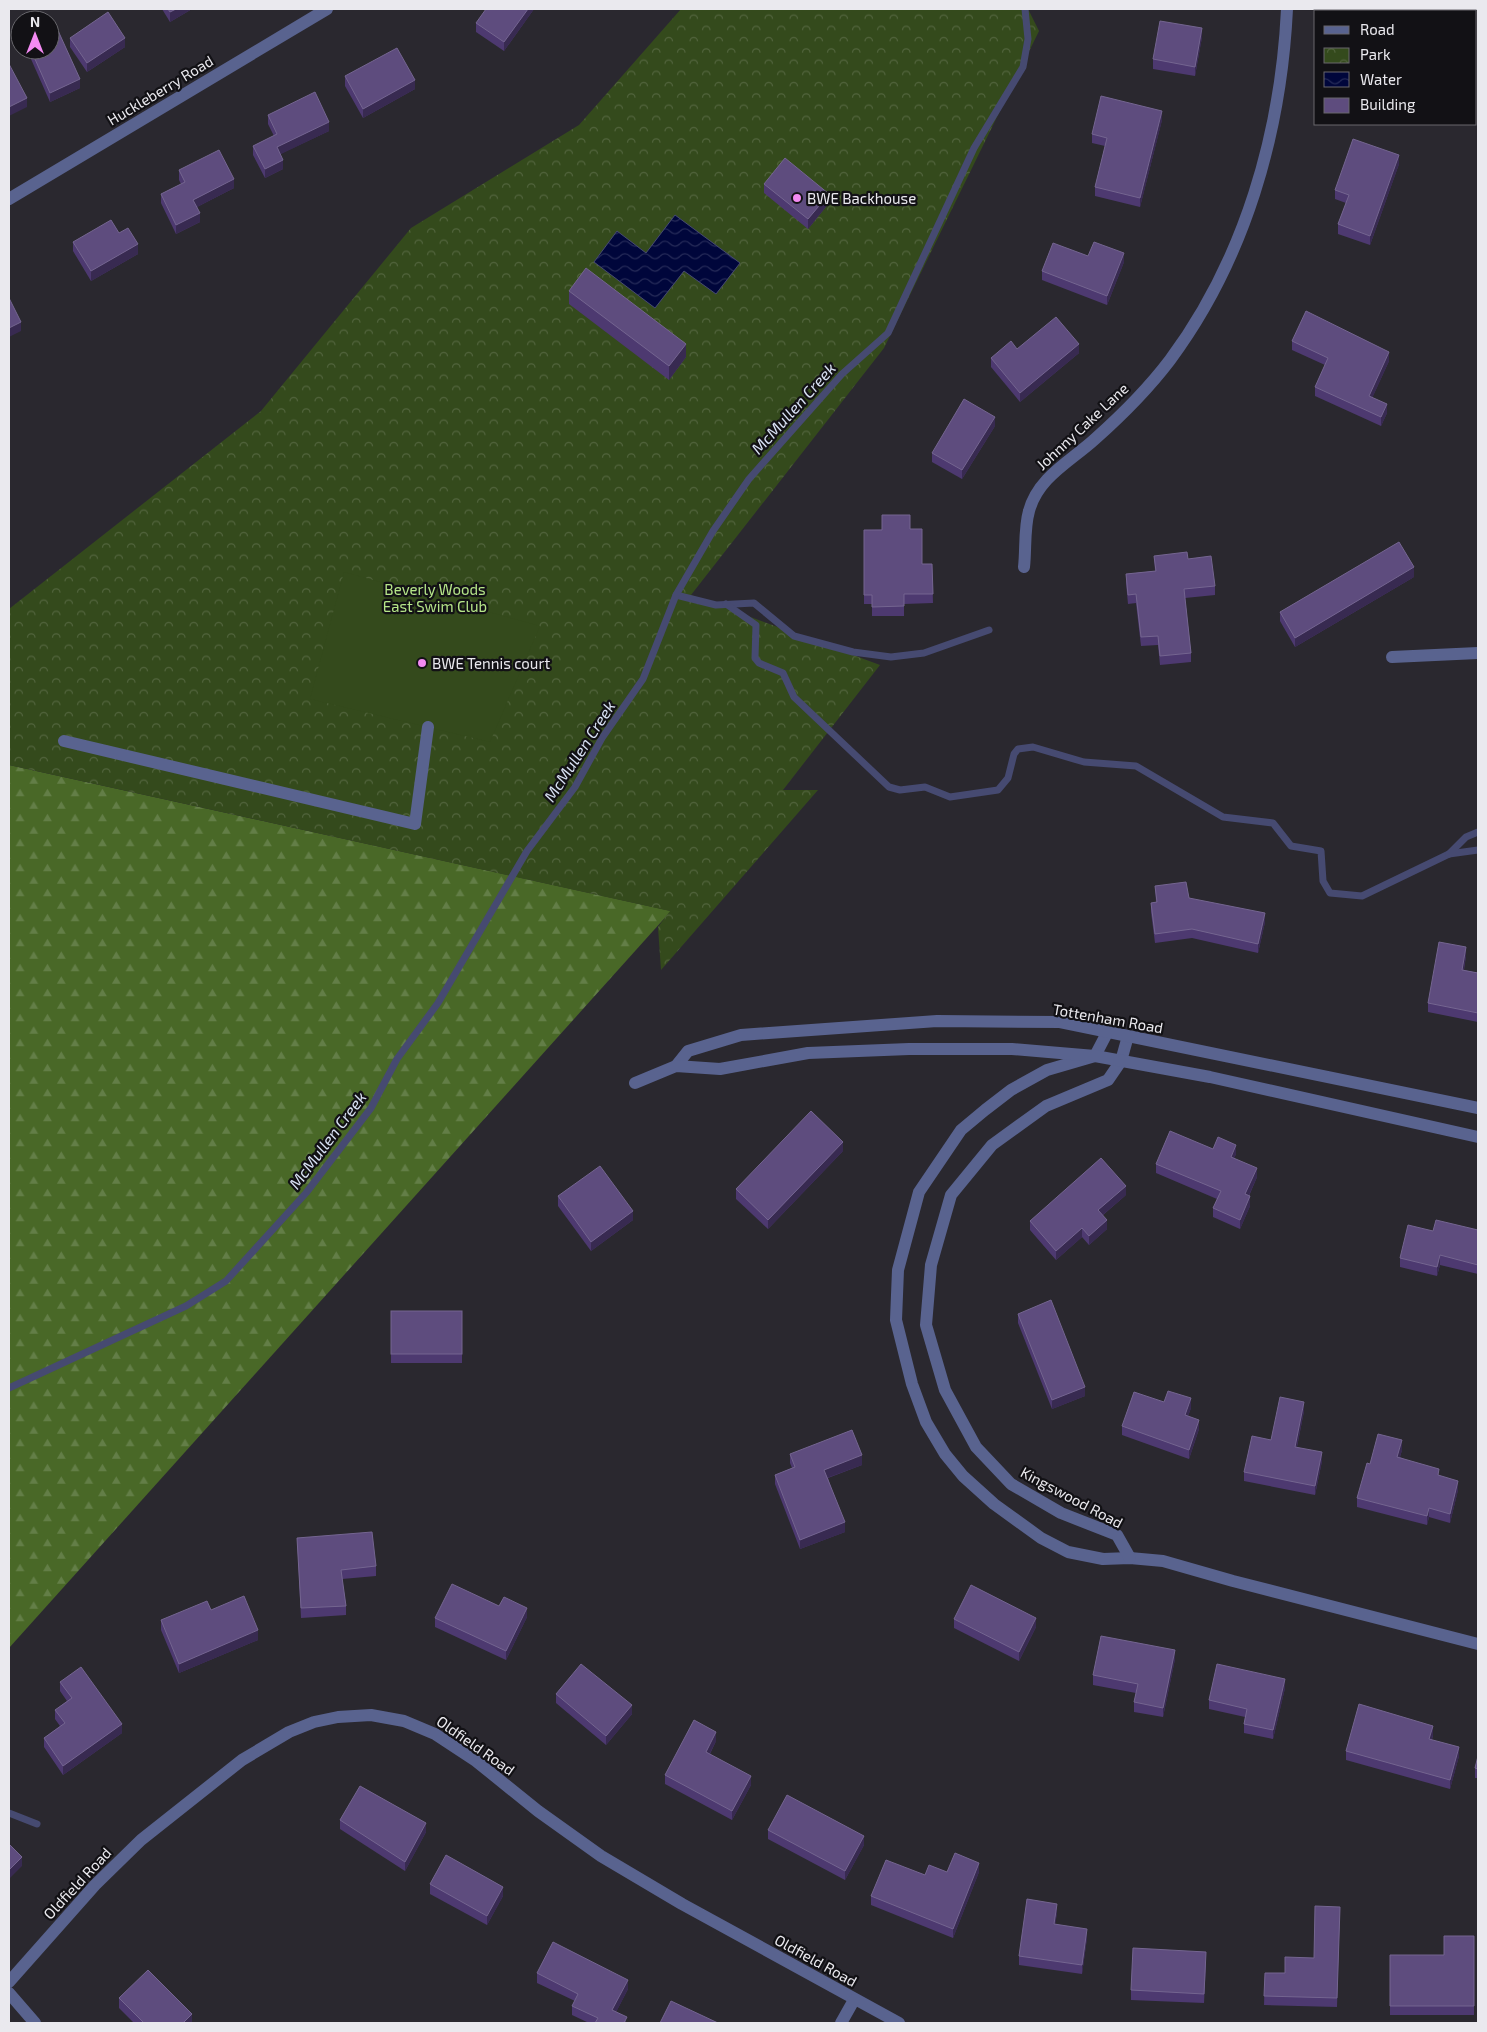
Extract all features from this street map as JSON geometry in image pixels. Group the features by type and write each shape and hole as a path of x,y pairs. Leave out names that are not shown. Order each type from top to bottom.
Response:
{"street":[{"name":"Huckleberry Road","path":"9,199 327,9"},
{"name":"Johnny Cake Lane","path":"1024,567 1029,510 1043,484 1056,470 1092,441 1132,404 1180,346 1216,289 1239,238 1260,176 1281,78 1287,9"},
{"path":"1392,657 1478,653"},
{"path":"64,741 415,824 428,727"},
{"name":"Tottenham Road","path":"676,1066 688,1051 741,1035 937,1021 1060,1022 1108,1031 1192,1051 1478,1108"},
{"path":"1108,1031 1095,1056 1047,1070 1011,1090 961,1130 920,1192 898,1270 896,1320 912,1384 926,1422 944,1454 963,1476 994,1504 1041,1538 1068,1552 1103,1559 1163,1560 1233,1581 1478,1644"},
{"name":"Kingswood Road","path":"1128,1036 1121,1061 1108,1080 1046,1106 992,1146 951,1195 931,1265 926,1325 945,1390 976,1447 1011,1484 1061,1513 1117,1536 1130,1558"},
{"name":"Tottenham Road","path":"635,1083 676,1066 720,1069 808,1053 1012,1049 1095,1056 1210,1077 1478,1137"},
{"name":"Oldfield Road","path":"9,1982 95,1885 141,1840 242,1760 289,1732 314,1722 338,1717 371,1716 404,1721 435,1734 476,1761 538,1811 601,1856 854,2000 899,2023"},
{"path":"9,1993 35,2023"},
{"path":"841,2023 854,2000"}],"green space":[{"name":"Beverly Woods East Swim Club","path":"681,9 1028,9 1039,31 884,348 691,595 880,665 783,790 818,790 661,970 658,927 670,911 9,765 9,609 261,411 411,228 579,125"},
{"name":"BWE Tennis court","path":"344,572 540,626 490,742 310,699"},
{"path":"9,765 671,911 9,1648"}],"water":[{"path":"675,215 740,263 716,294 684,271 655,308 594,262 617,231 646,253"}],"building":[{"path":"486,9 528,9 504,42 476,23"},
{"path":"1369,9 1419,9 1419,10"},
{"path":"108,12 125,38 87,63 70,38"},
{"path":"1160,21 1202,28 1195,67 1153,59"},
{"path":"60,35 80,79 50,93 35,60 60,60"},
{"path":"397,48 415,80 363,109 345,76"},
{"path":"9,64 27,98 9,107"},
{"path":"315,92 329,122 277,147 283,160 265,169 253,146 277,134 268,115"},
{"path":"1101,96 1162,111 1140,198 1095,187 1107,138 1092,134"},
{"path":"1353,139 1399,155 1370,236 1338,224 1349,195 1335,190"},
{"path":"219,150 234,179 193,200 200,213 176,225 161,194 185,182 179,170"},
{"name":"BWE Backhouse","path":"785,158 829,194 808,219 764,184"},
{"path":"111,220 119,233 128,228 138,244 91,271 73,242"},
{"path":"1094,242 1124,253 1107,296 1042,271 1053,243 1088,256"},
{"path":"586,268 686,344 669,366 569,291"},
{"path":"9,298 21,322 9,328"},
{"path":"1306,311 1389,352 1369,396 1387,404 1381,417 1315,387 1328,358 1292,341"},
{"path":"1056,317 1079,344 1020,393 991,358 1011,341 1017,349"},
{"path":"964,399 995,417 962,470 932,453"},
{"path":"882,515 910,515 910,529 922,529 922,564 932,564 933,594 904,594 904,606 872,607 872,595 864,595 864,530 882,530"},
{"path":"1399,542 1414,567 1295,638 1280,612"},
{"path":"1187,552 1188,559 1211,556 1215,586 1184,589 1191,653 1160,656 1158,636 1141,637 1136,594 1128,595 1126,574 1156,571 1154,556"},
{"path":"1186,882 1189,898 1265,913 1258,944 1192,929 1155,934 1151,903 1157,902 1155,886"},
{"path":"1439,942 1466,947 1462,970 1478,973 1478,1013 1428,1003"},
{"path":"811,1111 843,1142 768,1220 736,1189"},
{"path":"1170,1131 1213,1149 1218,1137 1236,1145 1231,1157 1257,1168 1245,1194 1250,1196 1240,1220 1213,1208 1221,1191 1156,1164"},
{"path":"1101,1158 1126,1186 1098,1210 1107,1220 1089,1236 1082,1228 1056,1251 1030,1221"},
{"path":"600,1166 633,1211 591,1242 558,1196"},
{"path":"1436,1220 1478,1230 1478,1265 1440,1255 1437,1267 1400,1258 1408,1225 1433,1231"},
{"path":"1051,1300 1085,1387 1052,1400 1018,1314"},
{"path":"391,1311 462,1311 462,1354 391,1354"},
{"path":"1168,1391 1191,1398 1185,1415 1199,1420 1189,1450 1122,1426 1134,1392 1164,1402"},
{"path":"1280,1397 1304,1402 1295,1447 1322,1452 1315,1486 1244,1472 1252,1436 1271,1440"},
{"path":"852,1430 862,1455 824,1470 845,1522 800,1540 775,1475 795,1467 790,1454"},
{"path":"1378,1434 1402,1440 1397,1457 1439,1469 1438,1475 1458,1481 1450,1514 1429,1508 1427,1516 1357,1498 1367,1463 1370,1464"},
{"path":"372,1532 376,1566 341,1570 346,1606 301,1608 297,1538"},
{"path":"452,1584 499,1606 504,1597 527,1608 506,1651 435,1618"},
{"path":"971,1585 1036,1618 1019,1652 954,1619"},
{"path":"244,1596 258,1630 179,1664 161,1620 207,1601 211,1610"},
{"path":"1101,1636 1175,1650 1163,1708 1134,1702 1138,1684 1093,1675"},
{"path":"581,1664 632,1705 606,1736 556,1694"},
{"path":"1217,1664 1285,1679 1273,1730 1244,1724 1247,1709 1209,1700"},
{"path":"81,1667 122,1724 63,1766 44,1738 65,1723 55,1710 72,1698 60,1682"},
{"path":"1359,1704 1433,1726 1429,1739 1459,1747 1450,1780 1346,1751"},
{"path":"694,1720 716,1732 706,1752 751,1776 732,1811 665,1775"},
{"path":"1478,1756 1478,1769 1475,1768"},
{"path":"360,1786 426,1823 405,1862 340,1820"},
{"path":"787,1795 864,1836 845,1871 768,1830"},
{"path":"9,1844 22,1857 9,1870"},
{"path":"955,1853 979,1863 953,1929 871,1896 886,1860 925,1875 929,1865 947,1872"},
{"path":"446,1855 503,1887 487,1916 430,1884"},
{"path":"1027,1899 1057,1904 1054,1924 1087,1929 1082,1965 1019,1956"},
{"path":"1315,1906 1340,1907 1337,1998 1264,1996 1265,1973 1285,1973 1285,1957 1314,1958"},
{"path":"1444,1936 1474,1936 1474,2006 1390,2006 1390,1955 1444,1955"},
{"path":"553,1942 628,1980 612,2010 627,2017 624,2023 595,2023 598,2018 572,2006 578,1994 537,1973"},
{"path":"1133,1948 1206,1952 1204,1994 1131,1990"},
{"path":"148,1970 192,2014 183,2023 144,2023 119,1998"},
{"path":"671,2001 718,2023 660,2023"}],"waterway":[{"name":"McMullen Creek","path":"9,1388 186,1306 226,1281 306,1193 371,1108 397,1059 438,1003 527,851 575,787 602,738 643,679 676,595 713,531 749,479 842,374 888,333 974,148 1023,67 1028,39 1025,9"},
{"path":"676,595 716,605 754,603 794,636 853,652 891,657 924,653 989,630"},
{"path":"726,604 756,625 755,658 759,663 783,673 794,697 889,787 900,790 925,787 950,797 998,790 1008,778 1014,754 1018,749 1033,747 1084,762 1136,766 1223,817 1273,823 1291,846 1321,851 1323,881 1330,893 1362,896 1449,854 1478,850"},
{"path":"1449,854 1466,837 1478,832"},
{"path":"9,1813 37,1824"}],"place":[{"name":"BWE Backhouse","path":"797,198"},
{"name":"BWE Tennis court","path":"422,663"}]}
